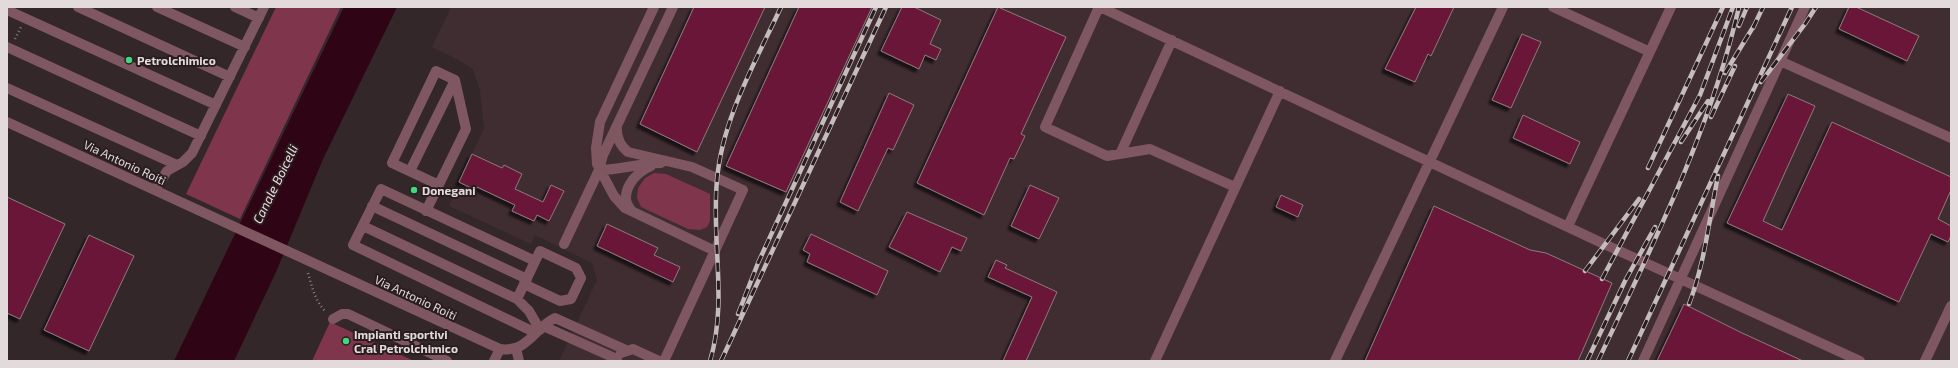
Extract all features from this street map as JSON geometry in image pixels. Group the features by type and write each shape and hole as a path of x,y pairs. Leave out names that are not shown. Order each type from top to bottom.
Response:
{"street":[{"path":"78,7 230,77"},
{"path":"157,7 245,47"},
{"path":"235,7 259,18"},
{"path":"155,190 163,176 188,158 192,153 264,7"},
{"path":"654,7 600,122 596,148 599,170 618,202 637,215 715,251"},
{"path":"564,244 599,170 602,154 673,7"},
{"path":"1335,361 1503,7"},
{"path":"1553,7 1650,52"},
{"path":"1568,226 1671,7"},
{"path":"1643,361 1805,7"},
{"path":"1235,187 1150,149 1107,156 1046,127 1103,8 1681,279 1860,361"},
{"path":"7,10 216,106"},
{"path":"1120,154 1172,40"},
{"path":"9,48 201,136"},
{"path":"1780,62 1951,138"},
{"path":"439,183 392,163 436,71 455,80"},
{"path":"410,171 455,80"},
{"path":"426,211 466,129 455,80"},
{"path":"7,88 177,165"},
{"path":"1155,361 1280,91"},
{"name":"Via Antonio Roiti","path":"7,122 500,349"},
{"path":"617,125 618,137 628,152 698,170 743,190 664,361"},
{"path":"637,215 627,203 628,185 641,171 659,163"},
{"path":"599,170 618,170 641,164 675,164"},
{"path":"535,261 381,190 353,245 508,319 616,360 626,350"},
{"path":"372,206 526,282 560,301 571,299 581,278 576,268 540,251 526,282 517,299"},
{"path":"363,226 517,299 529,310 540,330"},
{"path":"1926,361 1951,306"},
{"path":"333,319 342,314 348,314 447,361"},
{"path":"494,361 500,349 510,350 516,348 555,318 626,350 637,350 659,361"},
{"path":"516,348 519,361"}],"path":[{"path":"9,48 25,18"},
{"path":"304,259 313,292 318,302 333,319"}],"shaded area":[{"path":"276,7 341,7 240,219 186,194"},
{"path":"451,7 1951,7 1951,361 559,361 597,280 592,263 535,235 531,244 449,206 484,128 480,91 473,69 457,59 432,47"},
{"path":"654,173 666,174 710,194 710,221 707,227 700,230 688,229 641,207 637,198 638,188 645,178"},
{"name":"Impianti sportivi Cral Petrolchimico","path":"330,322 414,361 312,361"}],"water":[{"name":"Canale Boicelli","path":"344,7 397,7 323,159 276,272 234,361 174,361"}],"building":[{"path":"694,7 765,7 697,152 640,124"},
{"path":"799,7 872,7 786,192 726,166"},
{"path":"902,7 914,7 941,20 930,44 941,49 936,60 925,55 919,69 881,51"},
{"path":"998,7 1066,37 1021,134 1025,136 1014,159 1010,158 984,215 917,183"},
{"path":"1416,7 1454,7 1431,56 1428,54 1415,82 1385,69"},
{"path":"1849,7 1856,7 1919,36 1907,61 1839,29"},
{"path":"1522,34 1541,42 1511,108 1492,100"},
{"path":"889,93 914,105 893,150 888,148 858,211 840,202"},
{"path":"1788,94 1815,106 1763,221 1782,230 1832,122 1951,177 1951,190 1938,219 1951,226 1951,236 1948,242 1931,234 1899,302 1727,223"},
{"path":"1523,115 1580,142 1570,164 1513,138"},
{"path":"472,154 502,168 504,165 522,174 515,189 543,202 551,185 564,191 549,221 537,215 534,221 512,211 515,205 477,187 475,190 459,182"},
{"path":"1030,185 1059,198 1039,239 1011,226"},
{"path":"1281,195 1303,205 1298,217 1276,207"},
{"path":"7,197 65,224 20,319 7,313"},
{"path":"1434,206 1530,250 1546,253 1612,283 1578,361 1365,361"},
{"path":"907,212 967,238 961,251 952,247 940,272 889,247"},
{"path":"607,224 658,248 654,255 680,267 673,282 597,246"},
{"path":"811,234 888,271 877,295 807,262 810,254 803,250"},
{"path":"89,235 134,256 89,351 44,330"},
{"path":"996,260 1007,265 1005,268 1057,292 1026,361 1003,361 1032,297 988,277"},
{"path":"1684,304 1740,332 1803,361 1657,361"}],"railway":[{"path":"710,361 718,316 719,293 716,203 720,157 733,113 751,69 781,7"},
{"path":"738,314 758,263 876,7"},
{"path":"721,361 886,7"},
{"path":"1648,168 1723,7"},
{"path":"1602,279 1700,95 1733,7"},
{"path":"1598,361 1659,231 1696,144 1727,53 1739,7"},
{"path":"1739,26 1747,7"},
{"path":"1753,28 1763,7"},
{"path":"1628,361 1792,7"},
{"path":"1761,82 1816,7"},
{"path":"1725,73 1755,24"},
{"path":"1711,117 1735,66"},
{"path":"1681,142 1708,101"},
{"path":"1689,304 1703,257 1718,176"},
{"path":"1585,271 1639,199"},
{"path":"1587,361 1625,281 1655,227"}],"place":[{"name":"Petrolchimico","path":"129,60"},
{"name":"Donegani","path":"414,190"},
{"name":"Impianti sportivi Cral Petrolchimico","path":"346,341"}]}
